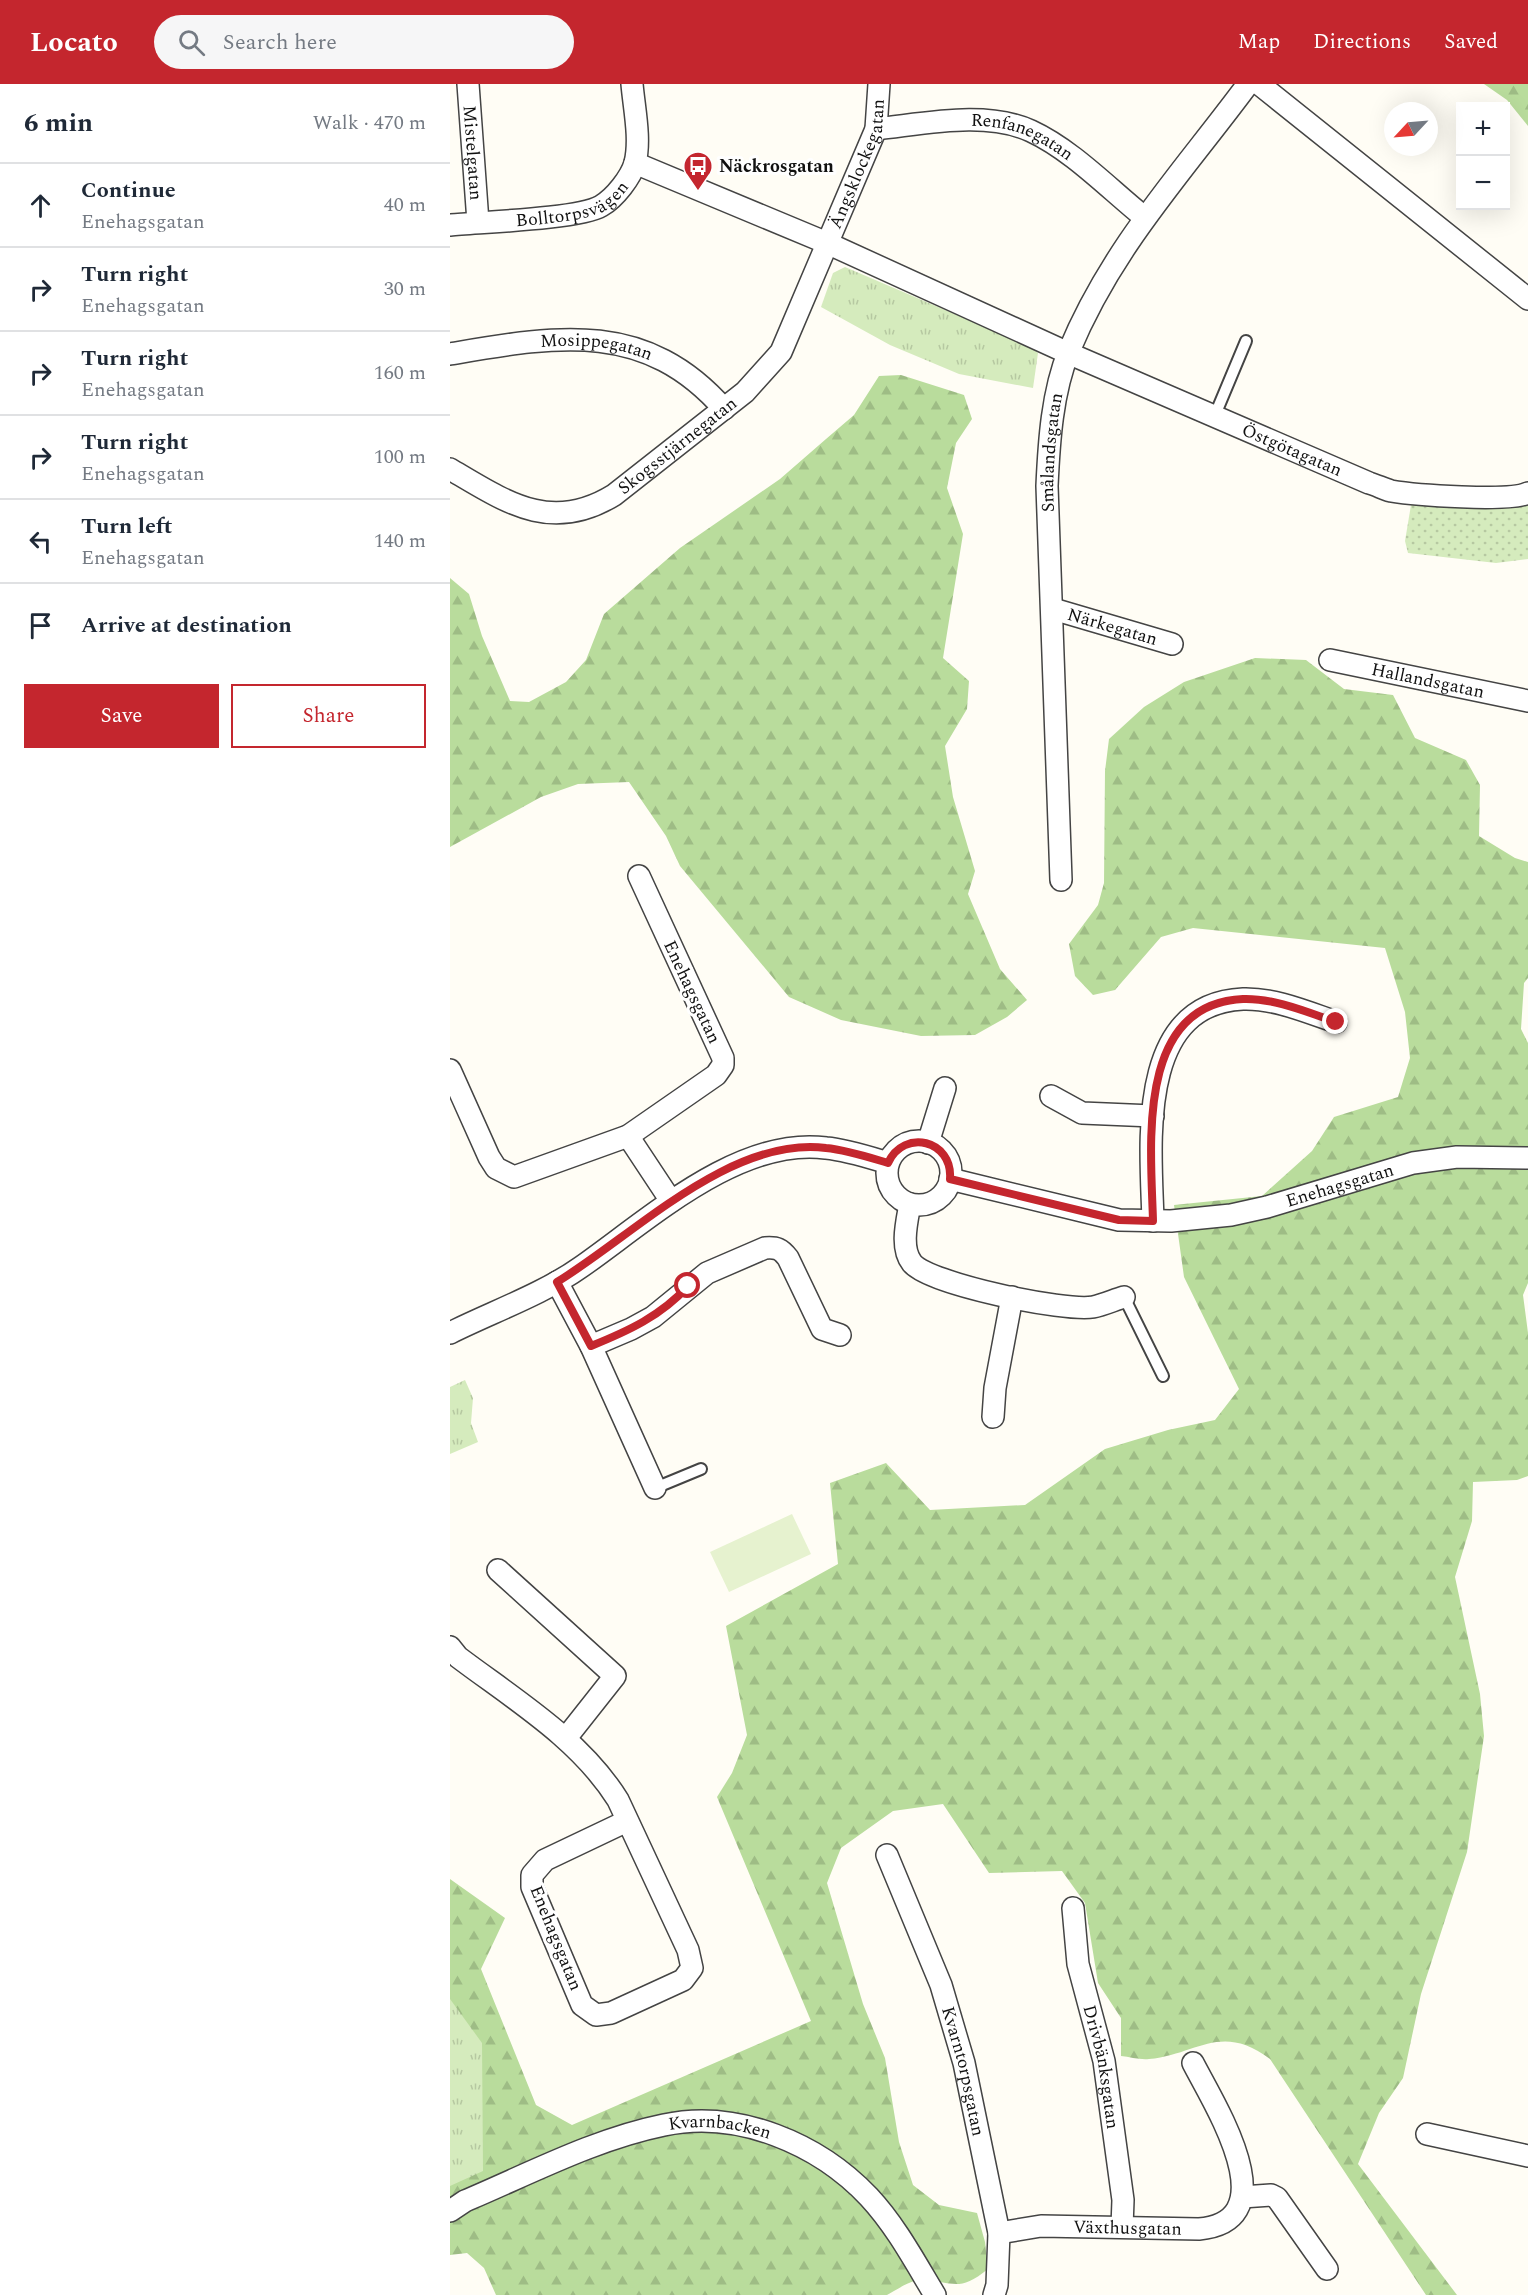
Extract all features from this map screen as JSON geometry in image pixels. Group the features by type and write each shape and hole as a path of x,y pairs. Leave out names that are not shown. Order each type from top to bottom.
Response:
{"street":[{"name":"Mistelgatan","path":"468,84 478,222"},
{"name":"Bolltorpsvägen","path":"450,225 573,214 601,206 624,182 635,163 637,142 632,84"},
{"name":"Ängsklockegatan","path":"827,243 876,129 879,84"},
{"name":"Smålandsgatan","path":"1061,880 1047,486 1048,451 1068,353 1102,282 1143,217 1248,84"},
{"path":"1259,84 1528,299"},
{"name":"Renfanegatan","path":"876,129 972,121 1018,126 1055,145 1143,217"},
{"path":"635,163 827,243 1068,353"},
{"name":"Skogsstjärnegatan","path":"450,470 507,503 552,513 576,513 596,506 614,495 758,381 781,352 827,243"},
{"name":"Mosippegatan","path":"450,354 506,344 595,340 630,345 659,356 703,385 724,409"},
{"name":"Östgötagatan","path":"1068,353 1390,490 1506,497 1528,493"},
{"name":"Närkegatan","path":"1053,609 1172,644"},
{"name":"Hallandsgatan","path":"1330,660 1528,701"},
{"name":"Enehagsgatan","path":"450,1070 489,1157 496,1168 514,1177 628,1136 716,1075 723,1065 723,1058 639,876"},
{"path":"1153,1221 1153,1116 1159,1069 1171,1040 1191,1015 1215,1004 1243,999 1300,1010 1336,1022"},
{"path":"928,1143 945,1088"},
{"path":"1051,1096 1082,1113 1153,1116"},
{"path":"628,1136 671,1201"},
{"path":"914,1142 928,1143 939,1148 946,1157 950,1179 946,1190 938,1199 921,1205 910,1204 892,1191 887,1174 888,1163 893,1154 904,1145 914,1142"},
{"path":"450,1333 557,1282 671,1201 730,1168 790,1149 825,1147 888,1163"},
{"name":"Enehagsgatan","path":"950,1179 1119,1220 1153,1221 1231,1215 1413,1163 1457,1157 1528,1158"},
{"path":"910,1204 905,1240 910,1261 920,1270 945,1281 1012,1297 1084,1307 1093,1307 1124,1297"},
{"path":"591,1346 632,1329 653,1317 707,1273 772,1247 782,1249 788,1258 822,1329 840,1335"},
{"path":"557,1282 591,1346 654,1488"},
{"path":"993,1417 995,1388 1012,1297"},
{"path":"498,1570 615,1676 566,1738"},
{"name":"Enehagsgatan","path":"453,1657 566,1738 607,1783 627,1821 688,1950 692,1968 683,1980 611,2013 596,2014 582,2005 532,1887 532,1875 545,1860 627,1821"},
{"name":"Kvarntorpsgatan","path":"887,1855 954,2022 999,2233 998,2285 994,2295"},
{"name":"Drivbänksgatan","path":"1073,1908 1076,1953 1104,2061 1123,2200 1122,2227"},
{"path":"1193,2063 1232,2142 1242,2180 1242,2197 1271,2195 1277,2198 1327,2269"},
{"name":"Kvarnbacken","path":"450,2211 465,2201 592,2148 635,2133 665,2125 729,2124 784,2139 809,2150 844,2174 870,2198 888,2220 935,2295"},
{"path":"1427,2134 1528,2156"},
{"name":"Växthusgatan","path":"999,2233 1041,2226 1210,2228 1230,2218 1242,2197"}],"lane":[{"path":"1215,415 1246,341"},
{"path":"1124,1297 1163,1376"},
{"path":"654,1488 701,1469"}],"green space":[{"path":"1484,84 1528,84 1528,126 1510,102"},
{"path":"845,267 1027,345 1038,353 1033,388 959,374 890,345 821,307 833,273"},
{"path":"901,375 964,395 972,419 956,443 947,488 963,534 943,658 969,681 967,709 945,746 953,797 975,871 968,894 1000,969 1027,1000 1007,1017 975,1035 921,1036 841,1020 789,997 680,866 666,836 629,782 578,784 541,797 450,847 450,578 469,594 482,636 510,701 529,702 566,682 586,660 604,614 680,548 780,479 854,415 879,376"},
{"path":"1412,499 1528,499 1528,559 1496,563 1408,553 1405,541"},
{"path":"1255,658 1306,660 1344,689 1393,695 1415,738 1466,760 1480,785 1479,836 1515,858 1528,862 1528,978 1524,983 1521,1029 1528,1043 1528,1283 1523,1295 1528,1333 1528,1476 1517,1480 1473,1482 1472,1521 1455,1577 1480,1694 1484,1736 1467,1852 1421,1994 1403,2078 1379,2113 1358,2164 1457,2295 1426,2295 1270,2059 1253,2048 1223,2041 1149,2059 1121,2056 1121,2018 1098,1983 1085,1903 1062,1871 989,1873 943,1804 893,1811 841,1848 827,1883 863,2004 885,2058 899,2142 913,2185 939,2205 977,2213 985,2242 988,2269 961,2284 916,2281 887,2295 496,2295 484,2268 467,2253 450,2255 450,1879 505,1918 481,1969 536,2105 572,2125 811,2021 717,1797 732,1773 747,1735 726,1626 838,1564 830,1483 886,1463 930,1510 1025,1505 1105,1449 1168,1430 1215,1420 1239,1389 1184,1277 1174,1205 1262,1196 1312,1151 1334,1117 1398,1097 1410,1058 1405,1012 1385,948 1193,928 1161,937 1115,990 1093,995 1075,976 1069,944 1098,905 1104,883 1105,771 1109,739 1144,707 1184,682"},
{"path":"465,1380 473,1398 471,1423 478,1442 450,1454 450,1387"},
{"path":"792,1514 811,1554 729,1592 710,1552"},
{"path":"450,1999 482,2043 483,2171 450,2186"}],"place":[{"name":"Näckrosgatan","path":"698,192"}],"route":[{"path":"688,1286 676,1300 653,1317 632,1329 591,1346 557,1282 692,1186 730,1168 790,1149 825,1147 888,1163 900,1148 909,1143 923,1142 934,1145 943,1152 950,1168 950,1179 1119,1220 1153,1221 1153,1116 1159,1069 1171,1040 1191,1015 1215,1004 1243,999 1264,1001 1336,1022"}]}
